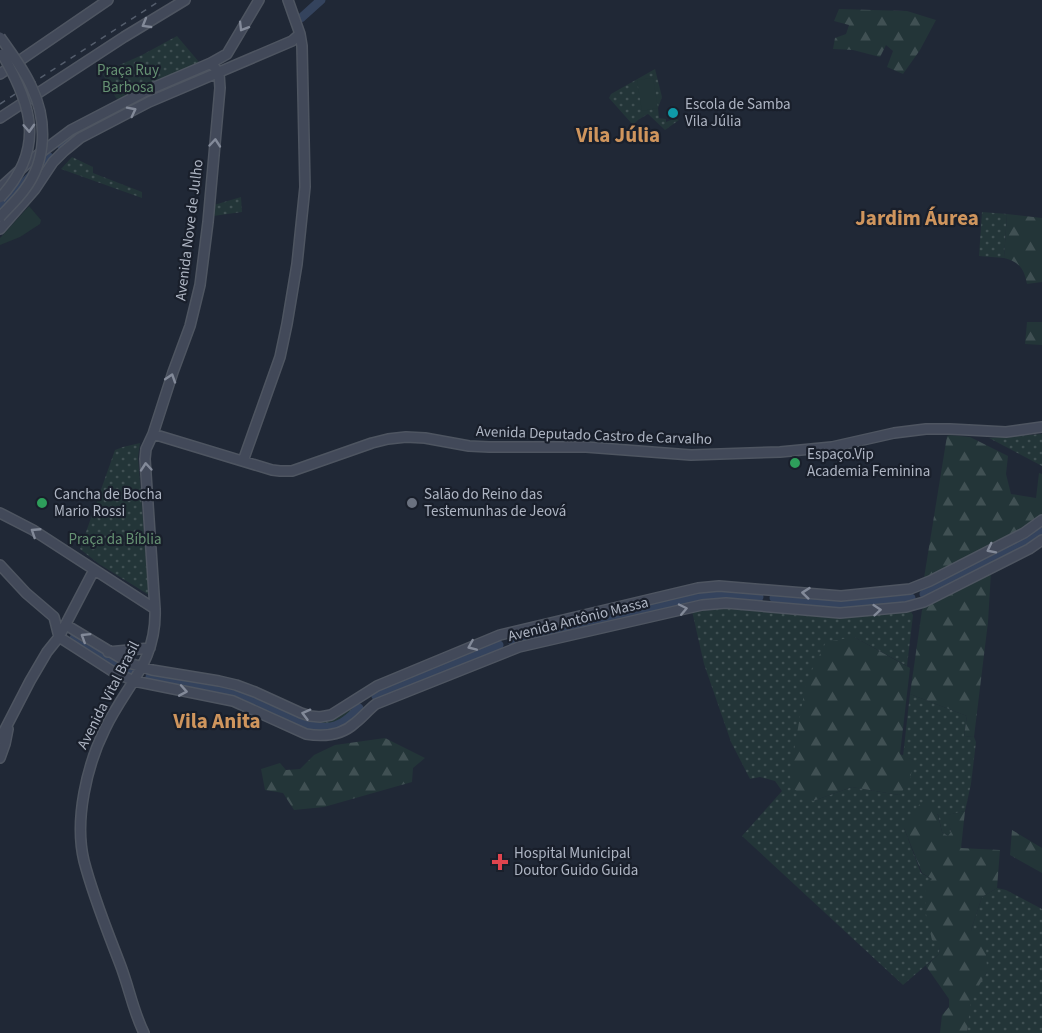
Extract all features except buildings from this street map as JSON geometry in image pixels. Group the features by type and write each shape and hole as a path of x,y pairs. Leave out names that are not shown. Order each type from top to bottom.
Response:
{"main road":[{"path":"2,71 108,0"},
{"path":"0,117 124,36 184,0"},
{"path":"0,188 25,165 71,130 148,90 227,54 259,0"},
{"path":"243,461 280,357 297,264 305,187 300,34 288,0"},
{"path":"0,229 35,189 53,162 80,138 149,102 292,41 300,34"},
{"path":"0,37 33,88 43,130 40,158 32,178 20,196 0,217"},
{"path":"0,198 20,173 30,139 26,103 1,52"},
{"path":"210,63 219,73"},
{"name":"Avenida Nove de Julho","path":"153,434 190,326 200,285 208,222 220,88 219,73"},
{"path":"54,142 56,151 64,151"},
{"path":"45,149 52,155 53,162"},
{"name":"Avenida Deputado Castro de Carvalho","path":"153,434 280,471 292,471 372,443 406,437 469,446 586,447 691,455 780,452 832,447 894,433 926,429 1006,432 1042,427"},
{"name":"Avenida Vital Brasil","path":"144,1033 98,906 81,842 83,800 91,764 108,722 142,667 154,632 155,609 145,459 146,449 153,434"},
{"path":"0,513 33,530 155,609"},
{"name":"Avenida Antônio Massa","path":"66,625 129,663 236,685 301,713 320,717 331,715 377,686 500,634 708,586 841,596 910,589 1024,533 1042,520"},
{"name":"Avenida Antônio Massa","path":"58,637 105,667 134,681 232,701 306,734 319,736 349,729 376,704 519,647 654,615 714,604 840,613 906,607 924,602 1029,549 1042,540"},
{"path":"0,565 54,618 58,637"},
{"path":"0,739 30,681 66,625 94,570"},
{"path":"54,618 72,614"},
{"path":"108,652 150,648"},
{"path":"0,758 10,719"}],"green space":[{"path":"839,9 907,11 936,20 920,50 903,74 887,67 893,51 886,45 880,57 853,50 833,49 835,38 846,34 849,25 834,21"},
{"name":"Praça Ruy Barbosa","path":"177,36 199,62 134,94 116,98 103,75 104,72"},
{"path":"655,69 662,97 658,108 659,118 666,119 666,122 671,120 671,117 679,120 665,130 648,114 633,125 609,98 611,94"},
{"path":"653,78 658,108 642,111 637,80"},
{"path":"72,157 93,167 93,173 142,192 142,198 61,169"},
{"path":"241,197 242,212 213,216 214,205"},
{"path":"29,206 41,220 40,224 20,237 0,245 0,238"},
{"path":"982,212 1007,214 1004,258 979,256"},
{"path":"1007,214 1042,218 1042,282 1027,284 1020,266 1004,258"},
{"path":"1027,322 1042,322 1042,345 1025,344"},
{"path":"1042,434 1042,466 989,438"},
{"path":"947,436 970,437 1008,456 1006,474 1011,494 1036,498 1039,473 1042,474 1042,516 1029,526 925,579"},
{"name":"Praça da Bíblia","path":"140,443 138,457 149,595 99,564 80,549 115,450"},
{"path":"1042,524 1042,537 924,599 922,596 923,588"},
{"path":"991,572 988,622 974,737 964,736 967,716 910,694 922,610 925,606"},
{"path":"709,590 762,594 762,599 760,603 727,600 513,646 509,642 510,636"},
{"path":"773,593 910,593 914,598 913,602 851,609 773,604 770,599"},
{"path":"712,607 910,610 913,615 907,666 854,637 813,801 852,787 899,795 913,760 903,756 910,694 967,716 964,736 974,737 976,742 965,811 948,815 951,833 948,836 942,832 938,814 904,828 921,873 932,879 940,947 939,954 903,985 742,836 782,791 775,781 760,777 750,779 731,742 704,664 692,611"},
{"path":"854,637 910,668 900,754 913,760 910,782 899,795 852,787 813,801 792,788 790,774 806,682 826,642"},
{"path":"497,641 501,642 502,649 379,699 369,696"},
{"path":"150,673 232,688 307,720 321,721 334,718 357,704 365,708 344,725 329,730 312,729 302,727 242,698 146,680"},
{"path":"385,738 425,758 413,768 412,782 324,807 294,810 283,793 265,790 261,769 280,763 286,770 300,769 314,755 335,745"},
{"path":"920,804 928,805 938,815 942,832 948,836 951,832 947,815 965,811 961,848 1000,850 997,888 982,897 971,930 986,945 987,972 971,999 967,1033 940,1033 942,1015 949,1007 949,999 926,966 939,954 940,947 932,940 926,914 925,886 932,879 922,873 904,828 906,819"},
{"path":"1012,830 1042,848 1042,873 1010,855"},
{"path":"997,888 1006,890 1042,909 1042,1033 967,1033 970,999 987,972 971,930 982,897"}],"waterway":[{"path":"301,18 321,0"},
{"path":"62,146 86,130"},
{"path":"0,208 49,157"},
{"path":"924,594 1042,532"},
{"path":"512,641 706,596 759,597"},
{"path":"774,598 842,605 911,598"},
{"path":"74,638 113,662 133,671"},
{"path":"376,696 499,645"},
{"path":"150,677 229,690 315,726 336,726 347,720 359,708"}],"railway":[{"path":"0,104 161,0"}],"place":[{"name":"Escola de Samba Vila Júlia","path":"673,113"},
{"name":"Espaço.Vip Academia Feminina","path":"795,463"},
{"name":"Cancha de Bocha Mario Rossi","path":"42,503"},
{"name":"Salão do Reino das Testemunhas de Jeová","path":"412,503"},
{"name":"Hospital Municipal Doutor Guido Guida","path":"500,862"}],"district":[{"name":"Vila Júlia","path":"618,135"},
{"name":"Jardim Áurea","path":"917,218"},
{"name":"Vila Anita","path":"217,721"}]}
